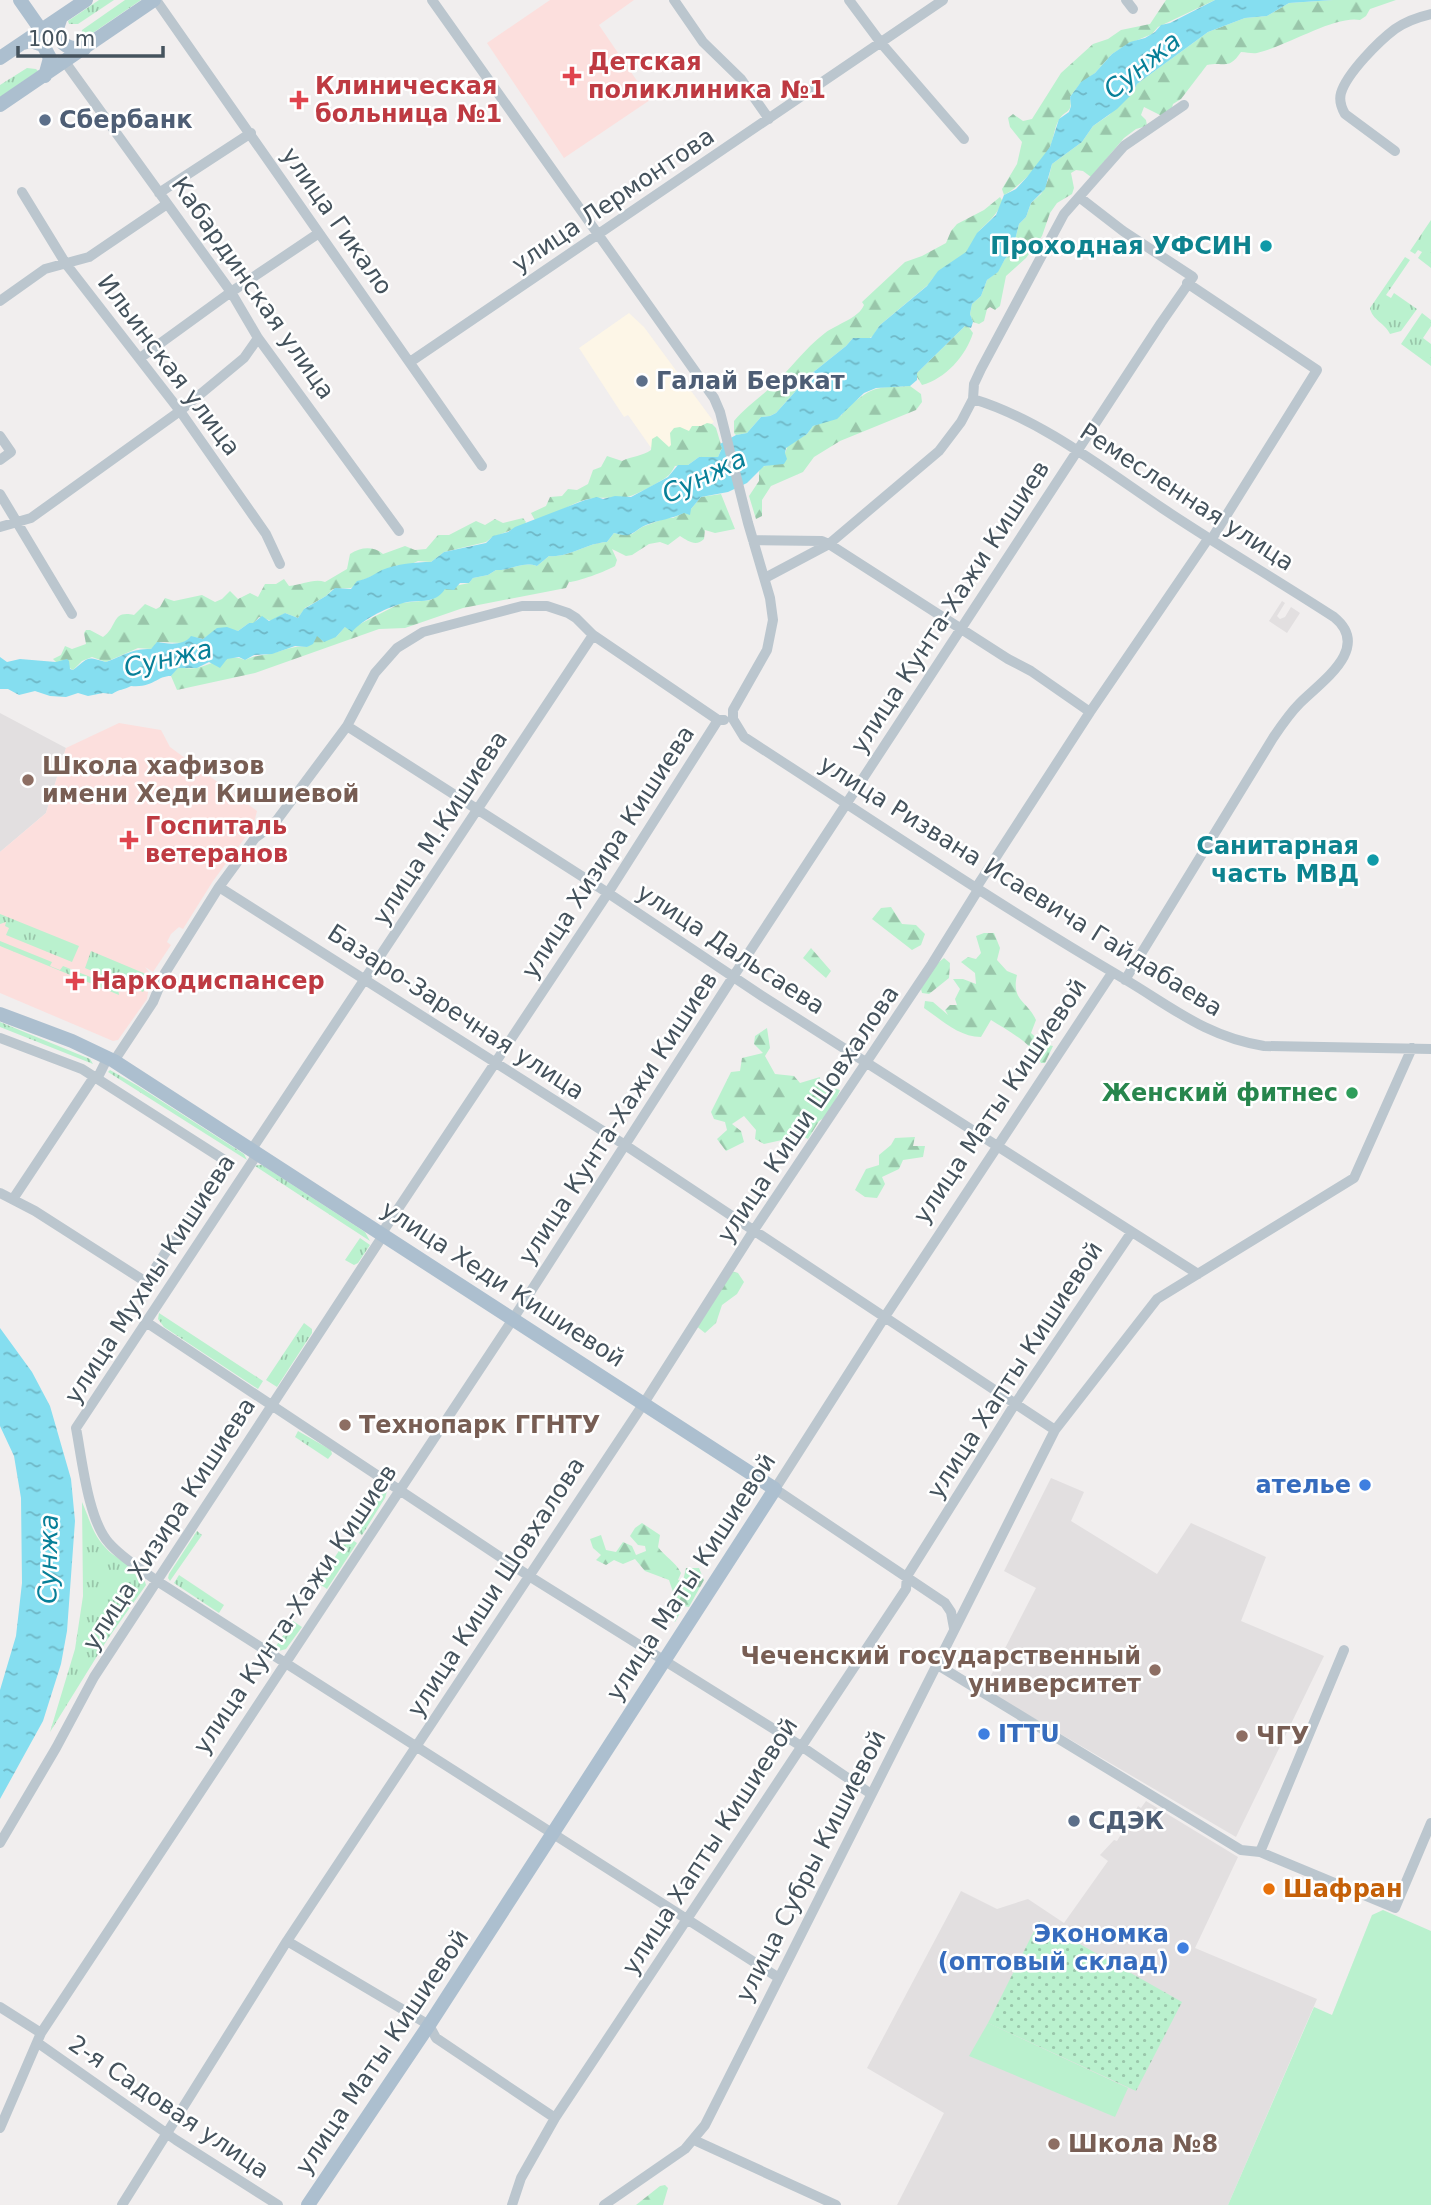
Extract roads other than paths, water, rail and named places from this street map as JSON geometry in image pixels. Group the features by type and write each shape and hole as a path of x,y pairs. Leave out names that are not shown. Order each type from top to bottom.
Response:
{"main road":[{"path":"20,0 41,30"},
{"path":"0,58 86,0"},
{"path":"0,105 45,76 68,66 84,49 155,0"},
{"path":"61,17 56,31 61,43 69,48 84,49"},
{"path":"23,43 31,41 43,45 50,58 45,76"},
{"name":"улица Хеди Кишиевой","path":"0,1014 111,1059 775,1489"},
{"name":"улица Маты Кишиевой","path":"308,2205 429,2025 775,1489"}],"street":[{"name":"улица Гикало","path":"155,0 251,132 482,466"},
{"name":"улица Хизира Кишиева","path":"0,1843 94,1677 383,1233 608,894 718,720 733,719 737,701 771,640 772,609 765,578 714,398 432,0"},
{"path":"674,0 703,42 741,79 769,119"},
{"path":"849,0 881,43 964,139"},
{"name":"улица Лермонтова","path":"410,362 943,0"},
{"path":"1395,151 1345,114 1341,106 1341,94 1369,53 1395,29 1409,20 1431,13"},
{"name":"Кабардинская улица","path":"68,66 231,292 258,338 399,531"},
{"path":"765,578 829,544 939,451 961,422 973,399 974,384 987,356 1064,214 1124,146 1184,105"},
{"path":"159,193 251,132"},
{"name":"Ильинская улица","path":"22,192 66,264 180,411 266,534 280,564"},
{"path":"1079,197 1190,280"},
{"path":"0,301 46,269 89,257 167,204"},
{"path":"140,358 319,233"},
{"name":"улица Киши Шовхалова","path":"122,2205 287,1941 644,1403 754,1230 932,964 1090,712 1210,539 1318,370 1190,280"},
{"name":"улица Кунта-Хажи Кишиев","path":"0,2129 39,2038 513,1319 733,977 1190,280"},
{"path":"0,527 31,518 180,411 244,358 258,338"},
{"name":"Ремесленная улица","path":"973,399 1010,412 1077,451 1341,622 1349,639 1345,657"},
{"path":"0,436 11,452 0,460"},
{"path":"0,494 72,614"},
{"path":"753,540 822,541 829,544 1031,671 1090,712"},
{"path":"13,1199 94,1077 99,1075 153,1002 165,973 219,887 255,838 274,824 347,726 375,673 397,648 423,632 522,606 547,607 568,612 593,635 718,720"},
{"name":"улица М.Кишиева","path":"255,1151 365,979 593,635"},
{"name":"улица Маты Кишиевой","path":"1125,980 1273,738 1293,710 1345,657"},
{"name":"улица Ризвана Исаевича Гайдабаева","path":"733,719 744,737 977,889 1189,1020 1237,1042 1276,1046 1431,1049"},
{"name":"улица Дальсаева","path":"347,726 866,1063 1198,1274"},
{"name":"Базаро-Заречная улица","path":"219,887 625,1145 1055,1430"},
{"name":"улица Маты Кишиевой","path":"775,1489 884,1318 1112,973"},
{"path":"0,1038 82,1069 226,1161 146,1282"},
{"name":"улица Субры Кишиевой","path":"604,2205 676,2157 705,2125 1055,1430 1157,1299 1354,1178 1412,1048"},
{"name":"улица Мухмы Кишиева","path":"157,1581 112,1547 101,1532 82,1468 76,1428 255,1151"},
{"path":"0,1193 146,1282 162,1296"},
{"name":"улица Хапты Кишиевой","path":"512,2205 521,2178 555,2118 906,1589 907,1576 1015,1404 1131,1233"},
{"path":"145,1322 529,1576 801,1746 871,1794"},
{"name":"улица Хеди Кишиевой","path":"775,1489 945,1602 954,1628"},
{"path":"157,1581 779,1978"},
{"path":"1260,1852 1344,1650"},
{"path":"936,1664 1241,1850 1260,1852 1395,1908 1431,1824"},
{"path":"287,1941 429,2025 436,2038 555,2118"},
{"name":"2-я Садовая улица","path":"0,2007 168,2134 278,2205"},
{"path":"694,2140 836,2205"}],"water":[{"name":"Сунжа","path":"1215,0 1333,0 1289,3 1267,16 1245,18 1208,32 1137,84 1133,93 1117,109 1093,126 1082,142 1052,164 1045,189 1031,203 1026,217 1019,224 1012,252 998,272 987,280 981,296 972,304 971,328 965,326 917,373 917,380 910,386 876,388 864,393 837,419 813,426 807,434 786,448 787,459 784,464 764,466 747,483 728,492 701,497 691,509 690,515 684,513 651,523 629,535 614,533 607,542 564,555 549,556 537,566 496,570 473,578 469,583 460,583 454,590 445,589 436,598 406,602 387,609 367,619 352,632 345,627 336,637 324,642 317,636 313,644 307,647 295,646 272,654 254,655 245,660 239,657 227,659 220,668 209,662 197,668 178,668 171,676 150,684 131,686 112,694 88,696 78,693 66,697 35,691 19,695 8,689 0,689 0,657 7,662 20,659 56,662 67,659 70,669 73,670 88,659 106,662 133,651 151,649 157,642 180,643 191,636 203,639 217,628 227,627 238,631 262,616 269,621 285,613 298,618 304,609 335,588 351,589 357,581 382,570 431,562 444,552 486,543 493,536 585,500 597,497 631,497 668,477 678,465 688,465 699,457 718,457 722,448 720,444 736,435 747,433 761,417 776,413 811,374 853,338 871,338 880,325 927,286 938,271 966,252 977,233 996,215 1004,195 1016,189 1050,147 1059,119 1069,112 1070,97 1081,82 1130,42 1145,38 1161,25"},
{"name":"Сунжа","path":"0,1328 32,1372 50,1406 71,1479 75,1521 67,1631 61,1664 43,1721 0,1799 0,1690 16,1636 22,1583 21,1498 14,1456 0,1426"}],"place":[{"name":"Детская поликлиника №1","path":"572,76"},
{"name":"Клиническая больница №1","path":"299,100"},
{"name":"Сбербанк","path":"45,120"},
{"name":"Проходная УФСИН","path":"1266,246"},
{"name":"Галай Беркат","path":"642,381"},
{"name":"Школа хафизов имени Хеди Кишиевой","path":"28,780"},
{"name":"Госпиталь ветеранов","path":"129,840"},
{"name":"Санитарная часть МВД","path":"1373,860"},
{"name":"Наркодиспансер","path":"75,981"},
{"name":"Женский фитнес","path":"1352,1093"},
{"name":"Технопарк ГГНТУ","path":"345,1425"},
{"name":"ателье","path":"1365,1485"},
{"name":"Чеченский государственный университет","path":"1155,1670"},
{"name":"ITTU","path":"984,1734"},
{"name":"ЧГУ","path":"1242,1736"},
{"name":"СДЭК","path":"1074,1821"},
{"name":"Шафран","path":"1269,1889"},
{"name":"Экономка (оптовый склад)","path":"1183,1948"},
{"name":"Школа №8","path":"1054,2144"}]}
